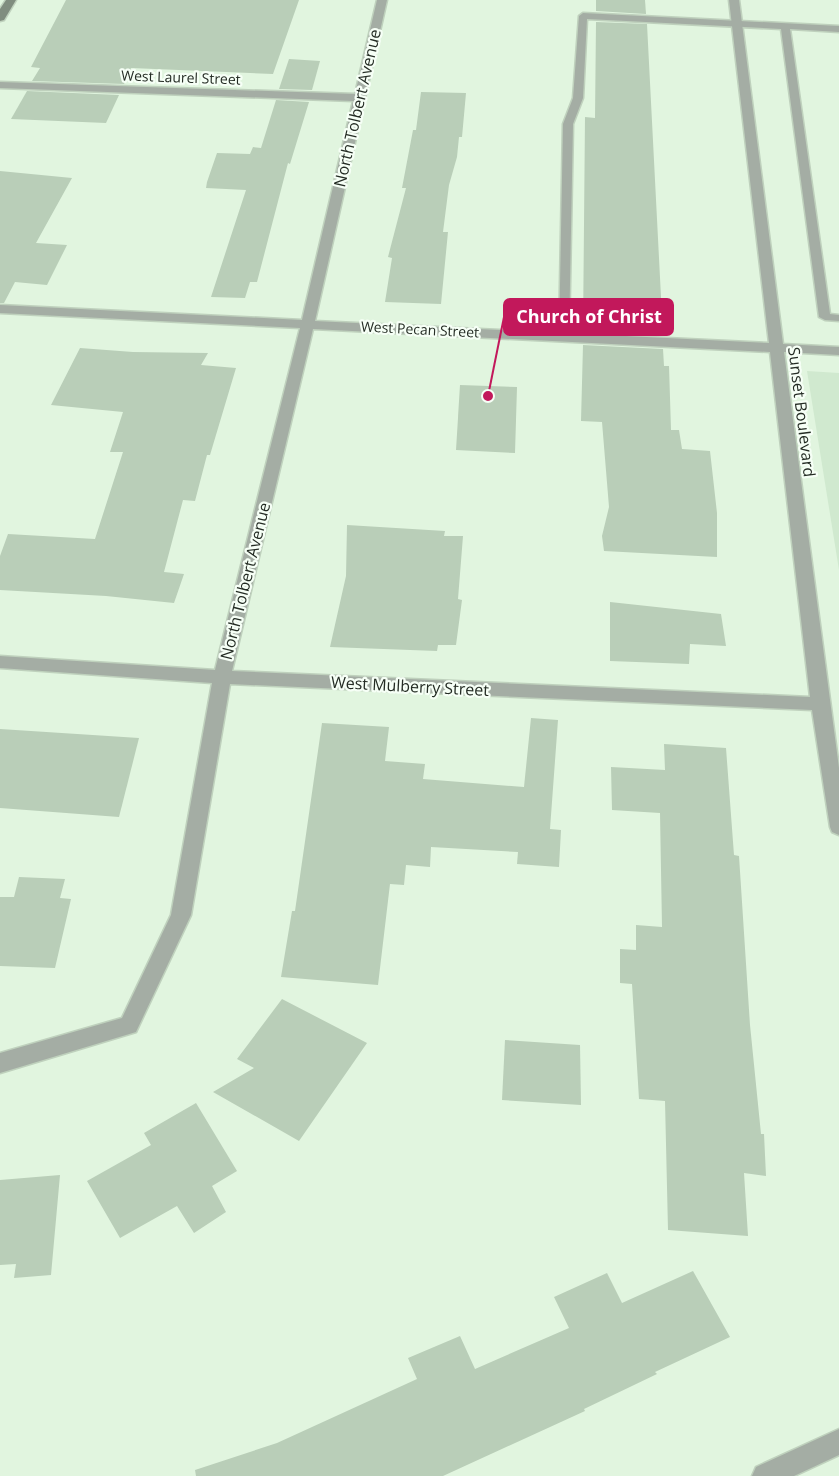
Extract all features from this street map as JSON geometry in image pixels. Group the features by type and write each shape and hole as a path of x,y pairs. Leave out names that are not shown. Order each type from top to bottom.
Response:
{"street":[{"path":"0,18 11,0"},
{"name":"North Tolbert Avenue","path":"0,1063 129,1025 181,915 222,677 308,324 382,0"},
{"name":"Sunset Boulevard","path":"734,0 820,704 839,827"},
{"name":"West Laurel Street","path":"0,85 360,98"},
{"name":"West Pecan Street","path":"0,309 839,351"},
{"name":"West Mulberry Street","path":"0,662 222,677 820,704"},
{"path":"765,1476 839,1442"}],"lane":[{"path":"563,337 568,124 578,98 583,16 839,29"},
{"path":"785,27 825,317 839,318"},
{"path":"823,723 839,724"}],"shaded area":[{"path":"807,371 839,373 839,570"}],"building":[{"path":"66,0 299,0 273,74 131,68 124,84 32,81 40,68 31,67"},
{"path":"596,0 645,0 646,14 596,11"},
{"path":"596,22 647,24 663,336 583,332 585,117 595,118"},
{"path":"289,59 320,61 312,90 279,89"},
{"path":"27,91 119,95 106,123 11,119"},
{"path":"421,92 466,93 462,137 459,137 457,157 449,185 443,232 448,232 441,304 385,302 392,258 388,257 406,188 402,188 413,130 416,130"},
{"path":"276,100 309,102 290,164 288,163 257,282 250,282 245,298 211,297 246,190 206,188 207,182 217,153 250,154 253,147 261,148"},
{"path":"0,171 72,178 36,243 67,245 47,285 15,282 4,303 0,303"},
{"path":"583,345 663,349 664,366 669,366 671,430 679,430 682,449 710,451 717,513 717,557 604,551 602,536 609,507 602,422 581,421"},
{"path":"80,348 133,352 208,353 201,365 236,368 210,455 207,455 195,501 183,500 164,572 184,574 174,603 106,596 0,590 0,556 8,534 95,539 123,452 110,452 123,412 51,405"},
{"path":"460,385 517,387 515,453 456,450"},
{"path":"347,525 445,531 444,536 463,536 458,599 462,600 456,645 438,645 437,651 330,647 346,576"},
{"path":"610,602 721,614 726,646 690,644 689,664 610,661"},
{"path":"531,718 558,720 550,829 561,830 559,867 517,864 518,852 431,847 430,867 406,865 404,885 390,884 378,985 281,977 292,911 295,911 322,723 389,727 385,761 425,764 423,779 524,787"},
{"path":"0,729 139,738 119,817 0,808"},
{"path":"664,744 726,748 734,855 739,856 750,1025 761,1134 764,1134 766,1176 744,1173 748,1236 668,1230 665,1101 639,1099 632,984 620,983 620,949 636,950 636,925 662,927 660,813 612,810 611,767 665,770"},
{"path":"19,877 65,879 60,898 71,899 55,968 0,966 0,897 14,897"},
{"path":"282,999 367,1043 299,1141 213,1092 254,1068 237,1059"},
{"path":"505,1040 580,1045 581,1105 502,1100"},
{"path":"196,1103 237,1171 212,1186 226,1212 194,1233 177,1206 120,1238 87,1181 151,1145 144,1133"},
{"path":"60,1175 51,1275 14,1278 16,1264 0,1265 0,1180"},
{"path":"693,1271 730,1337 655,1372 657,1374 584,1409 585,1411 443,1476 196,1476 195,1470 277,1443 417,1379 408,1358 460,1336 475,1369 569,1328 554,1297 607,1273 622,1303"}],"place":[{"name":"Church of Christ","path":"488,396"}]}
